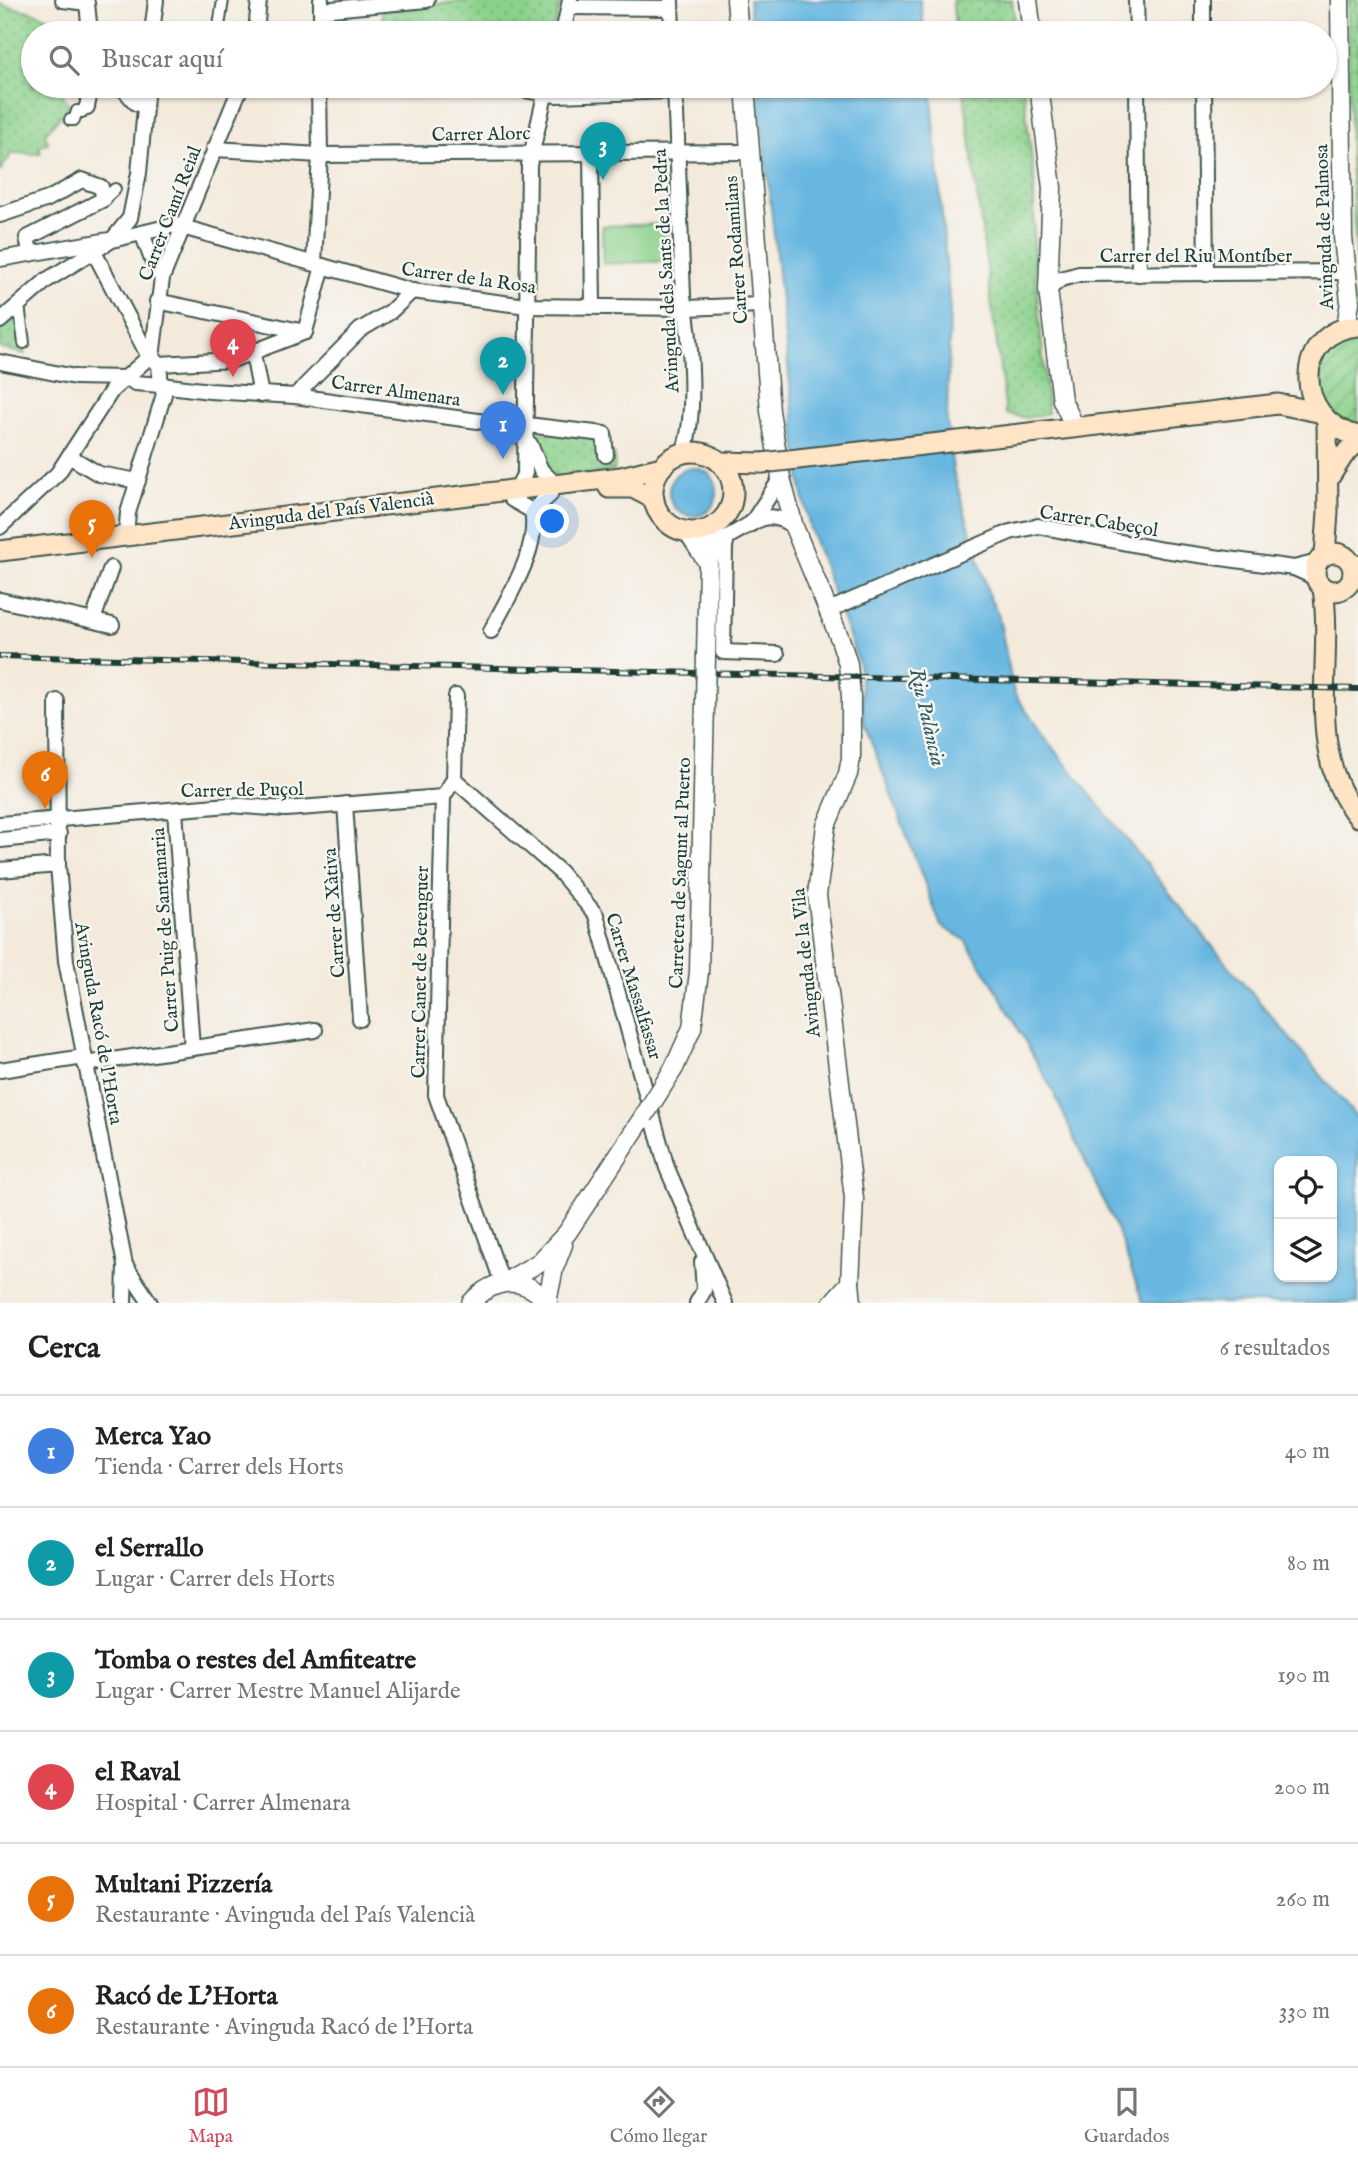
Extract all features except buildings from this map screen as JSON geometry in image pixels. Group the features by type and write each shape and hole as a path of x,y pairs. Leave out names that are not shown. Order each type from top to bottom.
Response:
{"main road":[{"path":"1352,326 1326,339 1312,358 1308,382 1322,417 1329,478 1328,512 1338,571 1327,616 1325,745 1333,774 1348,805 1358,817"},
{"path":"1278,404 1308,382"},
{"path":"720,462 762,463 1278,404 1322,417 1342,433 1358,439 1329,478"},
{"path":"682,453 703,453 720,462 728,471 733,490 729,510 716,525 702,531 687,531 665,520 654,499 655,477 662,467 682,453"},
{"path":"733,490 749,471 762,463"},
{"name":"Avinguda del País Valencià","path":"0,561 553,489 662,467"},
{"name":"Avinguda del País Valencià","path":"553,489 633,488 654,499"},
{"name":"Avinguda del País Valencià","path":"0,551 126,534 514,494"}],"street":[{"path":"63,0 87,3 89,21"},
{"path":"153,21 156,0"},
{"path":"220,21 223,0"},
{"path":"257,21 259,0"},
{"path":"321,5 426,0"},
{"path":"736,0 738,21"},
{"path":"1028,0 1031,21"},
{"path":"1136,0 1136,21"},
{"path":"1203,0 1203,21"},
{"name":"Avinguda de Palmosa","path":"1337,30 1340,0"},
{"path":"565,21 569,3 671,4"},
{"path":"70,120 74,120 77,111 82,112 87,107 89,98"},
{"path":"132,98 145,106"},
{"path":"0,321 47,280 112,240 130,218 139,173 146,98"},
{"name":"Carrer Camí Reial","path":"153,360 157,301 162,278 236,98"},
{"path":"305,332 318,264 318,98"},
{"path":"491,631 521,569 536,529 532,511 514,494 526,473 528,165 544,98"},
{"name":"Avinguda dels Sants de la Pedra","path":"676,98 686,308 689,323 691,426 682,453"},
{"name":"Carrer Rodamilans","path":"746,98 760,305 770,411 780,478"},
{"path":"1041,98 1052,188 1048,290 1066,428"},
{"path":"1137,98 1139,274"},
{"path":"1204,98 1206,274"},
{"name":"Avinguda de Palmosa","path":"1335,98 1343,237 1352,326"},
{"name":"Carrer Alorc","path":"214,149 320,155 532,151 749,152"},
{"path":"591,153 593,306"},
{"path":"0,215 48,199 82,180 101,187 110,194 27,238 30,251"},
{"path":"0,259 30,251 112,240 175,225 181,227"},
{"name":"Carrer de la Rosa","path":"181,227 412,291 527,306 686,308 760,305"},
{"path":"142,233 162,278"},
{"path":"94,252 153,360 164,394 138,481 126,534"},
{"name":"Carrer del Riu Montíber","path":"1048,290 1061,279 1079,275 1348,272"},
{"path":"295,396 360,330 390,312 412,291"},
{"path":"157,301 305,332"},
{"path":"19,305 24,343"},
{"path":"0,527 58,473 112,390 153,360 212,363 253,354 305,332"},
{"path":"253,354 261,395"},
{"name":"Carrer Almenara","path":"0,362 75,377 128,377 135,383 295,396 514,426 527,425 604,434 606,455"},
{"path":"527,425 531,452 553,489 532,511"},
{"path":"69,456 99,474 138,481"},
{"path":"750,525 780,478"},
{"name":"Avinguda de la Vila","path":"780,478 794,527 829,610 848,664 852,740 848,774 826,826 817,895 854,1198 850,1283 852,1303"},
{"path":"776,654 723,652 725,547 727,537 769,516 779,516 794,527"},
{"name":"Carretera de Sagunt al Puerto","path":"471,1303 483,1289 505,1281 540,1262 567,1233 674,1068 692,1028 699,972 708,563 716,525"},
{"name":"Carrer Cabeçol","path":"829,610 1010,532 1038,526 1163,550 1294,568 1338,571"},
{"path":"687,531 708,563"},
{"path":"93,620 111,568"},
{"path":"0,600 113,625"},
{"path":"443,797 454,779 456,695"},
{"name":"Avinguda Racó de l'Horta","path":"57,701 58,865 66,961 125,1265 124,1303"},
{"name":"Carrer Massalfassar","path":"454,779 560,872 596,915 667,1168 701,1254 725,1303"},
{"name":"Carrer de Puçol","path":"0,840 58,827 175,810 229,805 286,809 443,797"},
{"name":"Carrer Canet de Berenguer","path":"443,797 436,1095 505,1281"},
{"name":"Carrer de Xàtiva","path":"345,804 360,1019"},
{"name":"Carrer Puig de Santamaria","path":"175,810 192,1048"},
{"path":"0,840 4,824"},
{"name":"Carrer de Puçol","path":"4,824 58,827"},
{"path":"0,870 58,865"},
{"path":"0,1070 192,1048 315,1030"},
{"name":"Carretera de Sagunt al Puerto","path":"547,1302 554,1268 567,1233"},
{"name":"Carrer Massalfassar","path":"697,1303 705,1279 701,1254"},
{"name":"Avinguda Racó de l'Horta","path":"125,1265 150,1303"},
{"path":"505,1281 523,1283 537,1290 547,1302"},
{"path":"832,1303 850,1283"}],"green space":[{"path":"472,0 561,0 556,21 382,21 382,11"},
{"path":"952,0 1012,0 1015,21 955,21"},
{"path":"1348,0 1358,0 1358,315 1355,314 1357,264 1350,159"},
{"path":"0,4 35,13 52,21 21,21 21,98 64,98 69,104 64,116 61,115 45,134 48,143 39,147 41,154 12,153 0,171"},
{"path":"965,98 1024,98 1034,178 1034,259 1048,413 1027,418 1006,414"},
{"path":"666,224 667,261 603,264 602,226"},
{"path":"11,317 22,328 25,354 0,348 0,326"},
{"path":"1358,333 1358,427 1333,415 1319,391 1318,379 1326,356 1345,339"},
{"path":"540,432 599,437 606,455 615,455 614,471 560,478 547,472"}],"water":[{"path":"749,0 920,0 923,21 751,21"},
{"name":"Riu Palància","path":"759,98 932,98 950,309 947,421 953,471 990,599 998,613 1014,693 1045,738 1208,941 1358,1119 1358,1303 1143,1303 1119,1235 1054,1093 996,989 965,940 941,926 864,723 859,664 810,529 801,486"},
{"path":"693,468 710,475 717,492 710,509 693,516 676,509 669,492 676,475"}],"railway":[{"path":"0,656 1358,689"}],"place":[{"name":"Tomba o restes del Amfiteatre","path":"603,180"},
{"name":"el Raval","path":"233,377"},
{"name":"el Serrallo","path":"503,395"},
{"name":"Merca Yao","path":"503,459"},
{"name":"Multani Pizzería","path":"92,558"},
{"name":"Racó de L'Horta","path":"45,809"}]}
